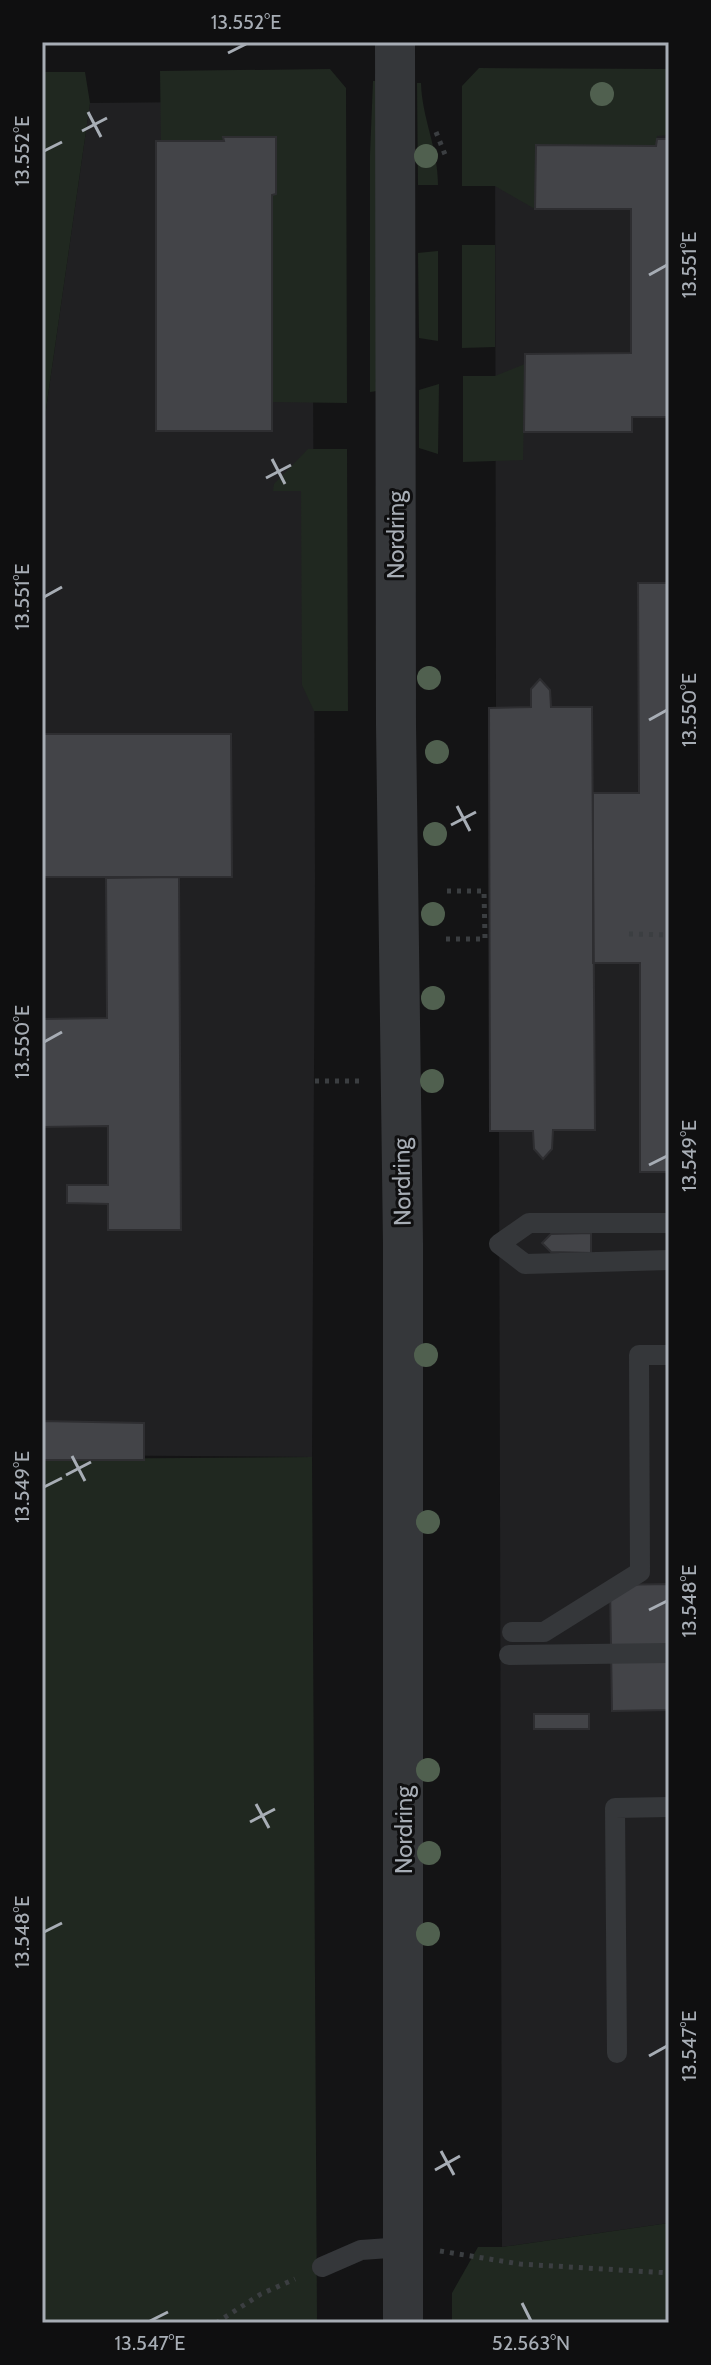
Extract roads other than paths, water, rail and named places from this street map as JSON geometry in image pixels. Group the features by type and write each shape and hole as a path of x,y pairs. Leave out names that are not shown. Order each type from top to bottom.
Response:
{"street":[{"name":"Nordring","path":"395,42 396,725 403,1244 403,2307"}],"lane":[{"path":"669,1223 529,1223 499,1244 525,1264 669,1260"},
{"path":"512,1632 544,1632 640,1572 639,1355 669,1355"},
{"path":"509,1655 669,1653"},
{"path":"617,2053 615,1808 669,1807"},
{"path":"322,2267 361,2250 403,2247"}]}
